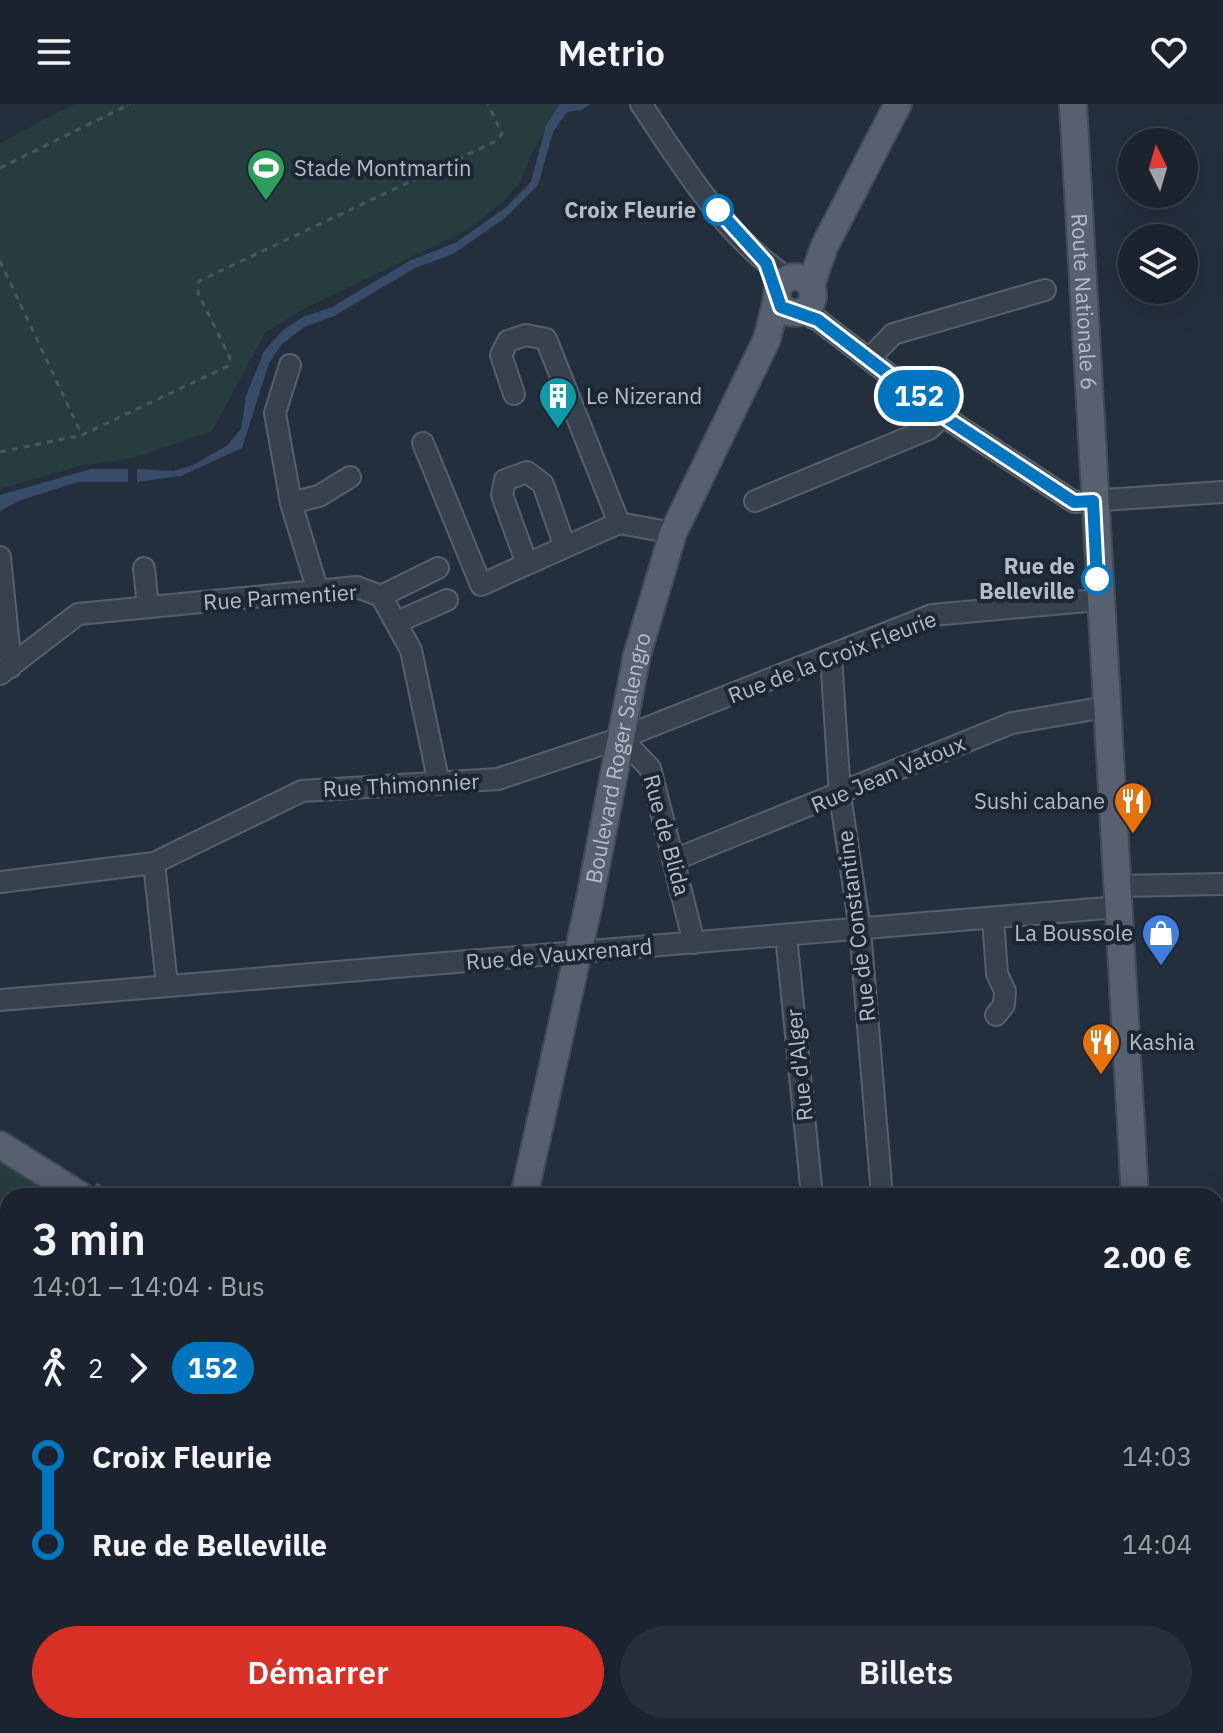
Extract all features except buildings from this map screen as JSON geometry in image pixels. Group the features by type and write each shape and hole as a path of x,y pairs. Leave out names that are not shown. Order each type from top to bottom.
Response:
{"main road":[{"name":"Boulevard Roger Salengro","path":"526,1188 637,655 673,533 767,339 797,297 898,104"},
{"name":"Route Nationale 6","path":"1073,104 1093,501"},
{"path":"1093,501 1135,1188"},
{"path":"0,1145 68,1188"}],"street":[{"path":"641,104 727,222 797,297 943,416 1074,502 1223,492"},
{"path":"870,358 893,334 1045,290"},
{"path":"514,394 501,355 508,341 526,335 546,339 619,523"},
{"path":"290,365 275,413 291,503 318,591"},
{"path":"755,501 929,429 943,416"},
{"path":"423,443 481,585 619,523 673,533"},
{"path":"527,564 502,495 505,480 527,472 543,484 565,547"},
{"path":"291,503 319,496 350,477"},
{"path":"0,557 6,670"},
{"path":"144,568 148,607"},
{"path":"381,596 438,568"},
{"name":"Rue Parmentier","path":"6,670 78,614 357,587 381,596 411,650 439,784"},
{"path":"397,622 447,600"},
{"name":"Rue de la Croix Fleurie","path":"621,738 932,615 1098,600"},
{"name":"Rue de Constantine","path":"831,656 840,795 860,929 880,1188"},
{"name":"Rue Jean Vatoux","path":"676,859 1012,723 1106,707"},
{"name":"Rue Thimonnier","path":"0,882 154,863 302,791 498,779 621,738"},
{"name":"Rue de Blida","path":"621,738 650,768 676,859 694,943"},
{"path":"154,863 167,985"},
{"name":"Rue de Vauxrenard","path":"0,1000 993,918 1118,896 1223,884"},
{"path":"993,918 997,974 1005,991 1004,1005 996,1015"},
{"name":"Rue d'Alger","path":"786,935 811,1188"}],"path":[{"path":"0,168 130,104"},
{"path":"0,452 82,435 228,366 230,358 198,293 199,281 494,142 502,134 488,104"},
{"path":"0,261 82,435"}],"green space":[{"path":"75,104 560,104 533,151 521,181 504,201 467,230 302,310 265,333 212,431 134,458 80,466 0,489 0,143"},
{"path":"0,1163 41,1188 0,1188"}],"water":[{"path":"560,104 590,104 582,110 567,112 553,132 538,185 505,218 453,254 415,268 334,316 304,327 281,345 269,363 242,448 181,476 137,482 137,469 174,471 193,465 228,445 241,429 246,396 264,351 283,330 303,317 332,307 411,260 455,243 504,209 531,182 546,125"},
{"path":"91,469 128,469 128,482 78,482 21,500 0,511 0,495"}],"bus line":[{"name":"152","path":"718,210 766,263 781,307 818,320 943,416 1074,502 1093,501 1097,579"}],"place":[{"name":"Stade Montmartin","path":"266,202"},
{"name":"Croix Fleurie","path":"718,210"},
{"name":"Le Nizerand","path":"558,430"},
{"name":"Rue de Belleville","path":"1097,579"},
{"name":"Sushi cabane","path":"1133,835"},
{"name":"La Boussole","path":"1161,967"},
{"name":"Kashia","path":"1101,1076"}]}
